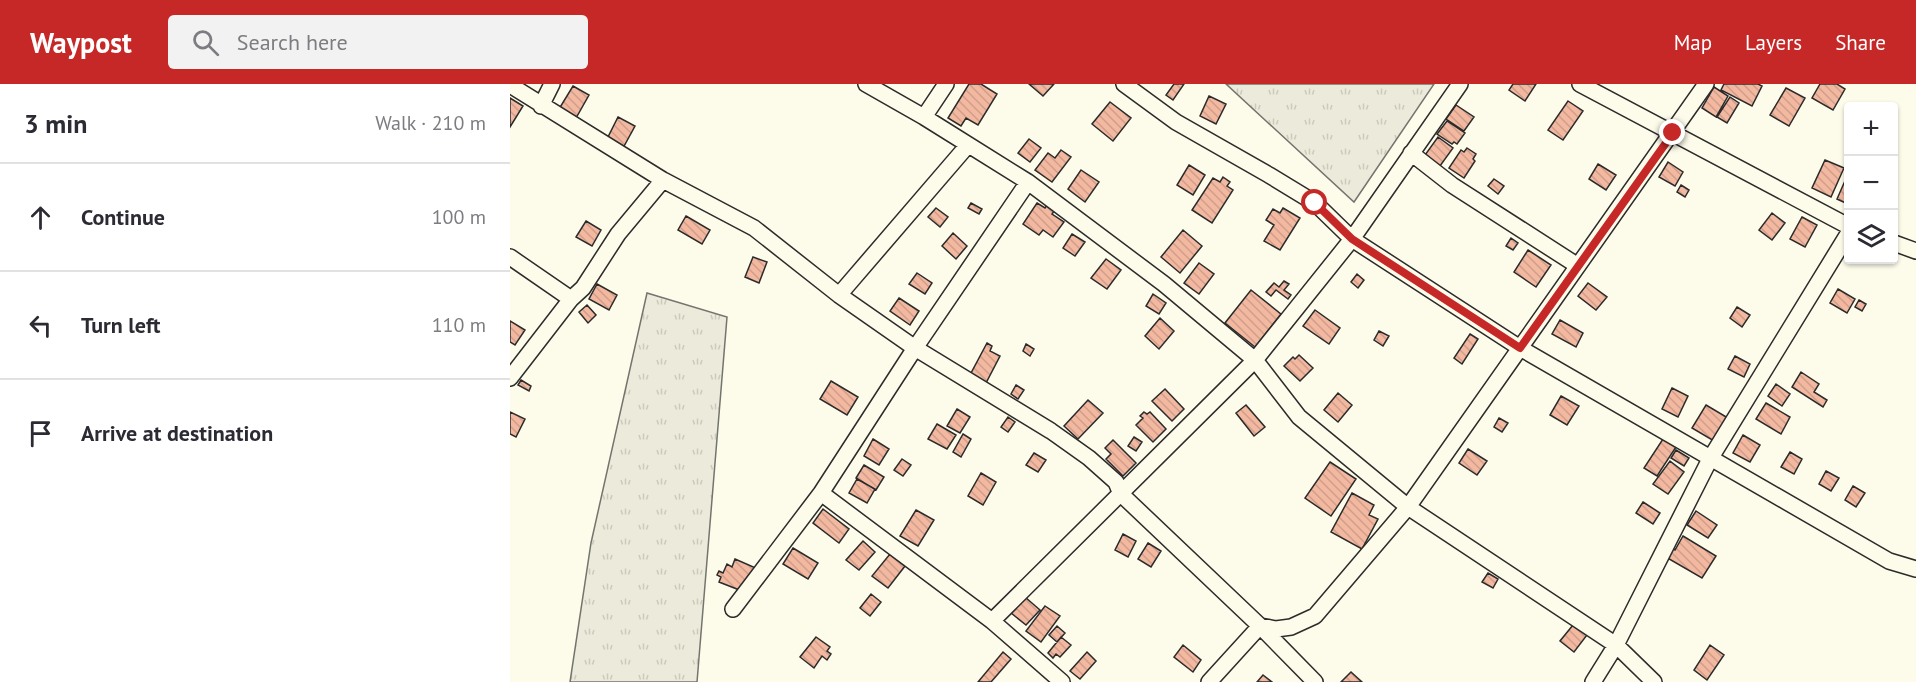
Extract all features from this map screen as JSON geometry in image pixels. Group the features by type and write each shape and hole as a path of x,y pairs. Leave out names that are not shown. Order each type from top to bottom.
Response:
{"street":[{"path":"541,106 552,84"},
{"path":"866,84 1028,182 1164,284 1255,360 1299,417 1408,507 1616,645 1654,682"},
{"path":"924,117 946,84"},
{"path":"1124,84 1176,122 1315,203 1352,239 1520,348 1888,561 1916,569"},
{"path":"992,621 1255,360 1352,239 1460,84"},
{"path":"1580,84 1844,223"},
{"path":"1260,627 1291,627 1315,616 1408,507 1706,84"},
{"path":"510,85 663,180 754,228 839,295 915,348 1051,431 1089,458 1116,482 1121,494 1315,682"},
{"path":"839,295 968,145"},
{"path":"1411,153 1452,186 1578,266"},
{"path":"510,378 571,298 583,288 618,234 663,180"},
{"path":"733,609 821,494 915,348 1028,182"},
{"path":"1593,682 1616,645 1710,459 1844,241"},
{"path":"1898,245 1916,251"},
{"path":"510,257 571,298"},
{"path":"821,494 992,621 1062,682"},
{"path":"1209,682 1260,627"}],"green space":[{"path":"1226,84 1434,84 1354,202"},
{"path":"647,293 727,317 697,682 570,682 591,543"}],"building":[{"path":"969,84 981,84 997,94 978,125 966,118 961,126 948,118"},
{"path":"1029,84 1054,84 1043,96"},
{"path":"1174,84 1184,84 1173,100 1166,95"},
{"path":"1513,84 1536,84 1525,101 1509,90"},
{"path":"1724,84 1762,86 1752,106 1721,90"},
{"path":"1820,84 1837,84 1845,89 1833,110 1812,98"},
{"path":"573,86 589,95 576,118 559,109"},
{"path":"1714,87 1728,96 1716,117 1702,108"},
{"path":"1786,88 1805,98 1789,126 1770,115"},
{"path":"1209,96 1226,104 1216,124 1200,116"},
{"path":"1730,97 1739,103 1727,123 1717,117"},
{"path":"510,98 523,106 510,127"},
{"path":"1568,101 1583,111 1563,140 1548,130"},
{"path":"1110,102 1131,118 1113,141 1092,124"},
{"path":"1456,105 1474,117 1464,131 1446,119"},
{"path":"618,117 635,126 623,148 607,139"},
{"path":"1447,121 1465,133 1457,144 1454,142 1452,144 1437,134"},
{"path":"1438,137 1453,148 1440,166 1425,155"},
{"path":"1029,139 1041,148 1030,162 1018,153"},
{"path":"1467,148 1476,154 1473,159 1475,161 1464,178 1449,168 1461,150 1464,152"},
{"path":"1061,150 1071,157 1052,182 1035,170 1048,153 1055,158"},
{"path":"1825,160 1844,168 1831,197 1812,188"},
{"path":"1668,162 1683,172 1675,186 1659,177"},
{"path":"1598,164 1616,175 1606,190 1589,179"},
{"path":"1189,165 1205,175 1193,195 1177,185"},
{"path":"1081,170 1099,182 1085,202 1068,189"},
{"path":"1223,177 1230,182 1227,186 1233,190 1212,223 1192,210 1213,178 1220,182"},
{"path":"1494,179 1504,186 1498,194 1488,186"},
{"path":"1844,183 1844,202 1837,199"},
{"path":"1681,185 1689,190 1685,197 1677,192"},
{"path":"971,203 982,209 979,214 968,208"},
{"path":"1037,203 1055,210 1052,214 1064,222 1053,237 1043,230 1039,235 1023,224"},
{"path":"936,208 948,217 940,227 928,217"},
{"path":"1283,208 1300,218 1280,250 1264,241 1274,225 1266,220 1273,209 1280,213"},
{"path":"1772,213 1785,223 1772,240 1759,230"},
{"path":"686,216 710,230 702,244 678,230"},
{"path":"1802,217 1817,225 1805,247 1790,239"},
{"path":"586,221 601,230 592,246 576,237"},
{"path":"1183,230 1202,246 1180,273 1161,257"},
{"path":"953,233 967,246 956,259 942,246"},
{"path":"1072,234 1085,242 1075,256 1063,248"},
{"path":"1511,238 1518,243 1513,250 1506,246"},
{"path":"1528,250 1551,265 1536,287 1514,272"},
{"path":"753,257 767,262 759,283 745,277"},
{"path":"1106,259 1121,270 1107,289 1091,278"},
{"path":"1199,263 1214,274 1199,294 1184,283"},
{"path":"917,273 932,283 925,294 909,284"},
{"path":"1357,274 1364,280 1358,288 1351,282"},
{"path":"1284,281 1289,284 1284,290 1291,295 1288,299 1276,290 1271,296 1266,292 1274,283 1279,287"},
{"path":"1588,283 1607,297 1596,310 1578,296"},
{"path":"597,284 617,295 609,310 589,299"},
{"path":"1838,289 1855,299 1847,313 1830,303"},
{"path":"1251,290 1281,314 1255,347 1225,323"},
{"path":"1153,294 1166,303 1159,314 1146,306"},
{"path":"899,298 919,311 910,325 890,311"},
{"path":"1859,300 1866,304 1862,311 1855,307"},
{"path":"587,305 596,315 588,323 579,312"},
{"path":"1737,307 1750,315 1742,327 1730,318"},
{"path":"1315,310 1340,328 1329,344 1303,326"},
{"path":"1160,318 1174,331 1159,349 1145,336"},
{"path":"1560,320 1583,333 1576,347 1552,334"},
{"path":"510,321 525,330 515,345 510,342"},
{"path":"1379,331 1389,336 1383,346 1374,340"},
{"path":"1470,334 1478,339 1462,364 1454,358"},
{"path":"987,343 992,346 990,351 1000,356 986,383 970,375"},
{"path":"1026,344 1034,349 1030,356 1023,351"},
{"path":"1299,355 1313,368 1300,381 1284,366 1293,357 1295,359"},
{"path":"1735,356 1750,364 1744,377 1728,369"},
{"path":"1801,372 1819,384 1814,392 1827,400 1823,407 1792,387"},
{"path":"521,380 531,386 529,391 518,385"},
{"path":"831,381 858,397 847,415 820,399"},
{"path":"1776,384 1790,394 1782,406 1768,396"},
{"path":"1016,385 1024,390 1018,399 1011,394"},
{"path":"1672,388 1688,396 1678,417 1662,409"},
{"path":"1165,389 1184,409 1172,421 1152,401"},
{"path":"1338,393 1352,405 1338,422 1324,410"},
{"path":"1561,396 1579,406 1567,425 1550,415"},
{"path":"1088,400 1103,413 1078,439 1064,426"},
{"path":"1766,403 1790,417 1781,434 1756,419"},
{"path":"1246,405 1265,427 1254,436 1236,413"},
{"path":"1706,405 1728,418 1714,441 1692,428"},
{"path":"957,409 970,417 960,433 947,426"},
{"path":"510,412 525,419 516,437 510,434"},
{"path":"1144,412 1147,414 1150,412 1166,429 1153,442 1136,425 1143,418 1140,416"},
{"path":"1008,417 1015,422 1008,432 1001,427"},
{"path":"1499,418 1508,423 1502,432 1494,427"},
{"path":"937,424 956,435 947,449 928,439"},
{"path":"963,434 971,439 961,457 953,452"},
{"path":"1743,435 1760,445 1750,462 1733,453"},
{"path":"1134,437 1142,442 1136,451 1128,446"},
{"path":"873,439 889,449 879,465 864,456"},
{"path":"1663,439 1676,447 1657,476 1644,468"},
{"path":"1113,440 1136,463 1123,476 1106,459 1111,454 1105,448"},
{"path":"1468,449 1487,461 1477,475 1459,463"},
{"path":"1676,450 1689,458 1684,466 1671,458"},
{"path":"1790,452 1802,459 1794,474 1781,467"},
{"path":"1034,453 1046,460 1038,472 1026,465"},
{"path":"902,459 911,465 903,476 894,470"},
{"path":"1670,461 1684,472 1668,494 1653,484"},
{"path":"1330,462 1356,479 1331,516 1305,498"},
{"path":"864,465 884,477 876,490 856,478"},
{"path":"1826,471 1839,478 1831,491 1819,484"},
{"path":"981,473 996,482 983,505 968,496"},
{"path":"857,479 875,489 867,503 849,493"},
{"path":"1853,486 1865,493 1856,507 1845,500"},
{"path":"1352,493 1374,505 1369,515 1378,519 1362,549 1331,532"},
{"path":"1643,502 1660,513 1653,524 1636,513"},
{"path":"823,509 849,529 839,543 813,523"},
{"path":"916,510 934,520 918,546 900,536"},
{"path":"1696,511 1717,525 1708,538 1687,525"},
{"path":"1123,534 1136,541 1128,557 1115,550"},
{"path":"1683,536 1716,556 1702,578 1664,556 1670,547 1675,550"},
{"path":"863,541 875,552 859,570 846,560"},
{"path":"1148,543 1161,551 1151,567 1138,559"},
{"path":"793,548 818,563 808,579 783,564"},
{"path":"890,554 905,566 888,588 872,576"},
{"path":"735,559 758,569 742,591 719,582 721,577 717,575 719,571 723,573 727,564 732,567"},
{"path":"1488,573 1498,579 1493,588 1482,582"},
{"path":"871,594 881,602 870,616 860,608"},
{"path":"1025,597 1040,610 1026,625 1011,613"},
{"path":"1045,606 1060,616 1041,642 1026,631"},
{"path":"1573,625 1587,635 1574,652 1560,641"},
{"path":"1057,626 1065,633 1057,642 1049,635"},
{"path":"816,637 830,647 827,651 831,654 827,660 822,656 814,668 800,657"},
{"path":"1061,637 1071,645 1060,657 1056,654 1053,658 1048,653"},
{"path":"1183,645 1201,660 1193,672 1174,657"},
{"path":"1710,645 1724,655 1707,680 1694,670"},
{"path":"1003,652 1011,659 991,682 978,682"},
{"path":"1087,652 1096,661 1080,679 1070,671"},
{"path":"1351,672 1362,682 1341,682"},
{"path":"1263,675 1272,682 1257,682"}],"route":[{"path":"1315,203 1352,239 1520,348 1673,133"}]}
